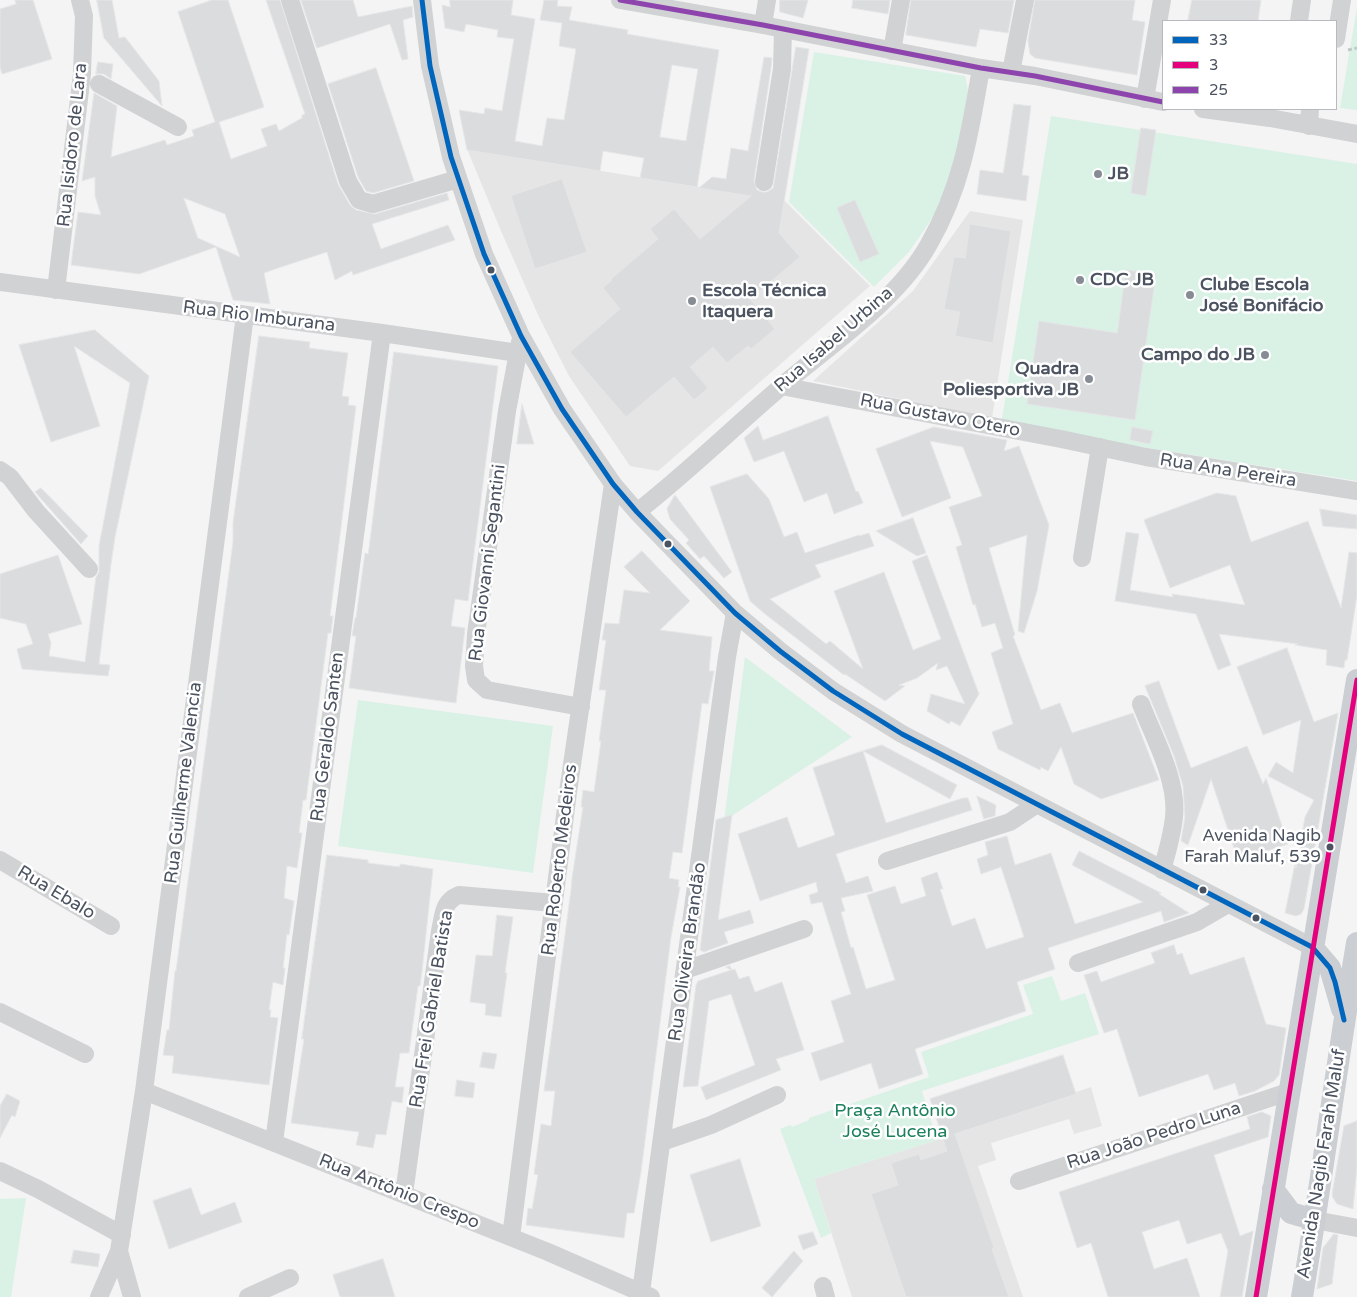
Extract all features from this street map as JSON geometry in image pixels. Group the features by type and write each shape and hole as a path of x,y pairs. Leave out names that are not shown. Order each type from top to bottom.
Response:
{"main road":[{"path":"1256,1297 1288,1092 1357,680"},
{"name":"Avenida Nagib Farah Maluf","path":"1302,1297 1357,943"},
{"path":"1312,947 1330,968 1344,1020"},
{"path":"1273,1189 1291,1213 1315,1220"}],"street":[{"name":"Rua Isidoro de Lara","path":"56,290 92,80 84,16 80,0"},
{"path":"290,0 348,181 359,200 373,204 458,178"},
{"path":"422,0 430,66 450,157 484,254 520,345 613,484 637,512 735,613 780,651 833,691 902,734 1312,947"},
{"path":"620,0 763,25 1162,102"},
{"path":"763,25 767,0"},
{"path":"892,51 901,0"},
{"path":"1011,72 1025,0"},
{"path":"1145,99 1162,0"},
{"path":"1299,20 1302,0"},
{"path":"1337,32 1342,0"},
{"path":"764,182 782,69 783,29"},
{"name":"Rua Isabel Urbina","path":"637,512 672,484 781,386 884,301 910,271 929,246 956,187 968,140 980,68"},
{"path":"92,80 178,126"},
{"path":"1211,110 1270,118 1309,117 1357,134"},
{"name":"Rua Rio Imburana","path":"0,282 382,333 520,345"},
{"name":"Rua Guilherme Valencia","path":"99,1297 121,1243 144,1091 245,315"},
{"name":"Rua Geraldo Santen","path":"274,1142 382,333"},
{"name":"Rua Giovanni Segantini","path":"520,345 508,411 476,634 474,666 476,680 486,690 581,707"},
{"name":"Rua Gustavo Otero","path":"781,386 1100,447"},
{"path":"1082,558 1100,447"},
{"name":"Rua Ana Pereira","path":"1100,447 1146,457 1357,491"},
{"path":"0,470 10,477 36,511 88,570"},
{"name":"Rua Roberto Medeiros","path":"512,1237 554,903 613,484"},
{"name":"Rua Oliveira Brandão","path":"646,1295 662,1142 727,657 735,613"},
{"path":"1141,704 1171,780 1174,800 1174,817 1162,870"},
{"path":"887,861 1010,822 1037,804"},
{"name":"Rua Ebalo","path":"0,860 111,926"},
{"name":"Rua Frei Gabriel Batista","path":"404,1194 440,931 446,906 451,899 459,896 554,903"},
{"path":"1078,963 1197,922 1228,904"},
{"path":"685,970 804,929"},
{"path":"0,1012 85,1054"},
{"name":"Rua Antônio Crespo","path":"144,1091 512,1237 646,1295"},
{"name":"Rua João Pedro Luna","path":"1019,1181 1288,1092"},
{"path":"662,1142 711,1125 777,1095"},
{"path":"0,1170 30,1185 121,1243"},
{"path":"1315,1220 1357,1228"},
{"name":"Rua Guilherme Valencia","path":"121,1243 132,1297"},
{"path":"248,1297 290,1278"}],"shaded area":[{"name":"Escola Técnica Itaquera","path":"467,149 785,201 870,286 658,471 630,466 569,376 539,317"},
{"path":"970,211 1023,220 992,418 813,381 913,291"},
{"path":"1091,1087 1102,1126 1074,1134 1069,1119 991,1143 996,1160 978,1166 1023,1297 852,1297 814,1179 943,1138"}],"green space":[{"path":"1357,7 1357,110 1340,108"},
{"path":"814,52 965,76 968,90 963,126 953,171 935,214 909,252 874,287 789,202"},
{"name":"Clube Escola José Bonifácio","path":"1051,116 1357,164 1357,481 1001,425"},
{"path":"745,657 852,737 724,821"},
{"path":"358,700 553,726 533,873 338,846"},
{"name":"Praça Antônio José Lucena","path":"1052,976 1061,1001 1085,993 1099,1034 922,1091 937,1140 814,1179 831,1233 821,1238 780,1129 790,1125 792,1127 809,1120 809,1118 929,1077 921,1052 1033,1014 1023,985"},
{"path":"26,1198 11,1297 0,1297 0,1199"}],"building":[{"path":"15,0 33,0 52,59 2,74 0,67 0,9 16,4"},
{"path":"97,0 112,0 119,38 125,37 159,81 162,106 104,38"},
{"path":"212,0 228,0 264,107 219,122 231,159 267,146 261,129 276,124 279,131 302,118 302,115 305,114 266,0 280,0 338,184 350,205 356,210 375,214 447,193 449,200 372,224 381,249 448,225 455,240 353,275 352,271 335,280 327,252 281,267 264,273 270,304 233,300 216,247 139,274 71,265 78,212 101,215 95,196 95,177 82,181 94,93 117,106 111,157 165,140 167,145 194,136 192,130 215,122 178,12","holes":["184,198 225,214 240,257 198,238"]},
{"path":"301,0 353,0 358,17 412,6 413,17 403,20 408,59 402,60 390,24 317,48"},
{"path":"450,0 513,0 511,15 535,19 515,141 542,146 547,118 564,120 576,49 559,46 562,23 540,20 544,0 558,0 557,6 572,7 569,20 628,30 627,34 719,50 697,187 640,178 644,158 603,151 600,171 467,150 459,110 484,114 485,108 502,111 514,39 497,37 498,30 466,24 464,32 445,28 442,5 450,7","holes":["672,65 698,69 686,141 660,137"]},
{"path":"780,0 808,0 803,18 780,12"},
{"path":"853,0 890,0 888,14 852,8"},
{"path":"911,0 1014,0 1008,33 980,29 976,47 906,35"},
{"path":"1035,0 1135,0 1132,20 1145,22 1137,75 1035,58 1030,54 1028,41"},
{"path":"1192,0 1261,0 1258,20 1188,20"},
{"path":"796,47 809,49 779,233 800,257 750,299 775,329 751,349 748,346 727,363 713,347 690,367 708,388 694,400 674,377 626,417 570,352 620,309 603,288 658,239 650,229 674,209 700,239 751,196 699,188 712,177 726,179 731,148 748,151 764,57 772,58 754,181 757,190 762,192 767,192 773,188"},
{"path":"98,62 113,64 111,79 104,74 96,74"},
{"path":"376,68 414,181 373,193 366,191 358,177 328,84"},
{"path":"1014,104 1031,106 1022,175 1029,176 1026,201 977,194 980,170 1003,173"},
{"path":"1141,128 1156,130 1146,196 1131,193"},
{"path":"562,179 587,252 535,269 511,196"},
{"path":"855,200 879,254 860,262 837,208"},
{"path":"970,224 1011,231 993,343 955,336 960,312 944,309 954,257 965,258"},
{"name":"Quadra Poliesportiva JB","path":"1126,270 1156,274 1135,420 1027,404 1039,321 1117,333"},
{"path":"95,330 149,376 111,564 99,664 110,665 108,676 22,669 17,649 33,644 26,624 0,618 0,574 58,555 82,624 48,634 51,643 49,656 85,662 96,577 99,572 99,546 130,383 74,346 100,426 51,442 19,345"},
{"path":"259,336 310,342 309,348 348,353 342,396 349,397 348,405 356,406 330,616 333,616 331,633 328,633 306,800 303,800 299,833 302,833 297,868 287,866 284,898 294,901 289,935 287,934 283,985 273,982 269,1010 271,1010 270,1017 278,1018 269,1085 172,1073 174,1056 163,1055 167,1030 169,1030 175,971 233,542 233,523"},
{"path":"394,352 498,366 468,601 455,599 451,626 465,628 456,703 349,688 356,636 352,636 365,553 368,554"},
{"path":"522,404 534,444 517,444"},
{"path":"828,416 856,492 858,491 863,503 834,514 827,493 804,502 784,451 754,462 744,438 758,426 763,440"},
{"path":"934,427 1007,440 1004,451 1019,446 1049,525 1037,591 1024,633 1018,631 1027,535 989,548 1015,635 1013,636 1041,710 1060,703 1072,733 1133,713 1159,780 1101,799 1074,784 1061,747 1048,771 1041,767 1040,770 998,749 992,732 1013,724 991,653 1003,648 995,623 982,627 975,604 973,605 956,547 962,545 949,507 982,496 963,447 930,441 951,498 902,517 876,449"},
{"path":"1132,427 1153,431 1150,444 1130,440"},
{"path":"747,474 769,499 784,537 797,532 805,553 869,533 874,546 815,565 821,577 770,599 826,644 830,641 863,669 834,591 884,572 913,650 941,639 912,561 927,555 979,694 960,726 951,721 949,724 927,711 931,694 965,704 947,666 936,670 938,663 917,678 899,685 905,686 885,701 844,675 750,601 710,487"},
{"path":"41,488 88,536 81,544 35,492"},
{"path":"1217,493 1236,496 1251,542 1308,521 1341,608 1349,552 1357,553 1357,595 1347,660 1345,660 1344,668 1326,665 1327,650 1295,645 1298,644 1219,634 1231,665 1218,670 1196,614 1115,601 1126,532 1139,534 1130,590 1245,605 1230,565 1170,588 1144,520"},
{"path":"675,495 732,572 724,578 704,556 700,559 686,543 689,540 670,519 667,509"},
{"path":"1320,509 1357,515 1357,529 1323,526"},
{"path":"913,518 926,553 917,556 876,531"},
{"path":"642,551 690,601 660,630 712,637 709,671 714,671 708,704 702,703 682,853 673,852 669,878 679,880 678,887 680,887 671,937 641,1172 634,1213 627,1213 624,1238 526,1225 528,1208 532,1209 538,1175 534,1174 541,1124 551,1126 555,1091 544,1091 583,807 581,807 583,790 594,792 601,741 599,741 606,690 599,690 606,640 602,640 605,623 619,624 624,590 650,593 624,567"},
{"path":"1287,648 1314,722 1338,713 1304,909 1301,914 1296,916 1285,913 1295,864 1296,868 1305,817 1314,800 1268,776 1276,762 1293,773 1301,720 1263,735 1237,667"},
{"path":"1159,681 1191,768 1247,746 1263,784 1266,778 1288,844 1238,860 1211,779 1188,845 1181,841 1185,817 1183,786 1174,756 1145,686"},
{"path":"882,745 957,785 950,799 863,751"},
{"path":"863,751 886,823 963,798 968,798 972,810 836,854 846,883 868,876 873,891 841,898 845,911 841,912 851,948 853,947 866,989 895,980 867,895 895,886 901,904 926,896 921,878 937,872 943,889 940,889 952,926 975,918 986,949 1024,937 1001,867 981,874 977,859 988,855 985,842 1007,836 1015,865 1051,853 1075,924 1143,902 1072,865 1079,851 1161,893 1159,894 1189,913 1164,922 1161,911 1048,948 1055,969 1017,982 1026,1011 915,1049 923,1074 879,1089 871,1063 820,1081 811,1053 844,1042 831,1001 851,994 822,902 811,904 809,895 818,892 816,882 760,901 738,834 787,817 798,848 835,835 813,768"},
{"path":"977,796 996,805 995,816 984,819"},
{"path":"732,815 718,920 750,910 754,923 724,932 728,943 704,952 700,950 716,820"},
{"path":"327,855 368,860 368,863 400,867 400,864 433,869 422,971 420,986 418,986 409,1053 400,1053 395,1087 404,1087 402,1103 392,1101 386,1135 376,1134 373,1148 356,1145 359,1132 291,1123 304,1039 302,1039"},
{"path":"497,915 513,917 501,1017 485,1015 486,1004 470,1002 476,955 492,956"},
{"path":"1174,945 1177,955 1182,953 1190,975 1244,957 1266,1024 1286,1028 1279,1075 1274,1081 1255,1091 1239,1096 1235,1083 1214,1090 1208,1074 1139,1097 1117,1029 1104,1033 1084,975 1097,971 1101,982 1155,963 1151,953"},
{"path":"730,966 732,970 735,969 739,979 749,976 755,992 782,982 804,1050 776,1059 781,1070 706,1100 701,1087 755,1065 731,994 709,1001 698,1086 683,1087 696,985 698,981 731,970 726,967"},
{"path":"483,1052 497,1054 494,1069 480,1067"},
{"path":"1063,1055 1076,1094 955,1134 1009,1297 906,1297 871,1194 898,1185 891,1163 919,1154 921,1160 947,1151 930,1099"},
{"path":"457,1080 475,1083 473,1098 455,1096"},
{"path":"7,1094 20,1101 15,1117 12,1115 0,1138 0,1106"},
{"path":"1262,1112 1271,1116 1268,1137 1214,1155 1240,1236 1253,1231 1242,1297 1220,1297 1228,1251 1221,1233 1187,1244 1179,1220 1142,1232 1154,1269 1187,1258 1200,1297 1108,1297 1091,1243 1077,1248 1059,1192 1250,1129 1247,1117"},
{"path":"1357,1121 1357,1167 1353,1209 1337,1204 1332,1194 1344,1126"},
{"path":"740,1159 761,1226 711,1242 690,1175"},
{"path":"191,1188 201,1215 235,1202 242,1222 169,1249 153,1201"},
{"path":"813,1232 818,1244 803,1250 798,1236"},
{"path":"1334,1234 1338,1235 1332,1284 1317,1289 1323,1248"},
{"path":"74,1250 100,1254 98,1267 71,1263"},
{"path":"794,1251 803,1261 772,1297 762,1288"},
{"path":"383,1259 395,1297 340,1297 333,1275"}],"transit line":[{"name":"33","path":"422,0 430,66 451,157 484,254 521,336 562,409 613,484 637,512 735,613 780,651 833,691 902,734 1312,947 1330,968 1344,1020"},
{"name":"25","path":"620,0 763,25 981,68 1035,76 1162,102"},
{"name":"3","path":"1256,1297 1357,680"}],"place":[{"name":"JB","path":"1098,174"},
{"name":"CDC JB","path":"1080,280"},
{"name":"Clube Escola José Bonifácio","path":"1190,295"},
{"name":"Escola Técnica Itaquera","path":"692,301"},
{"name":"Campo do JB","path":"1265,355"},
{"name":"Quadra Poliesportiva JB","path":"1089,379"},
{"name":"Avenida Nagib Farah Maluf, 539","path":"1330,847"}]}
